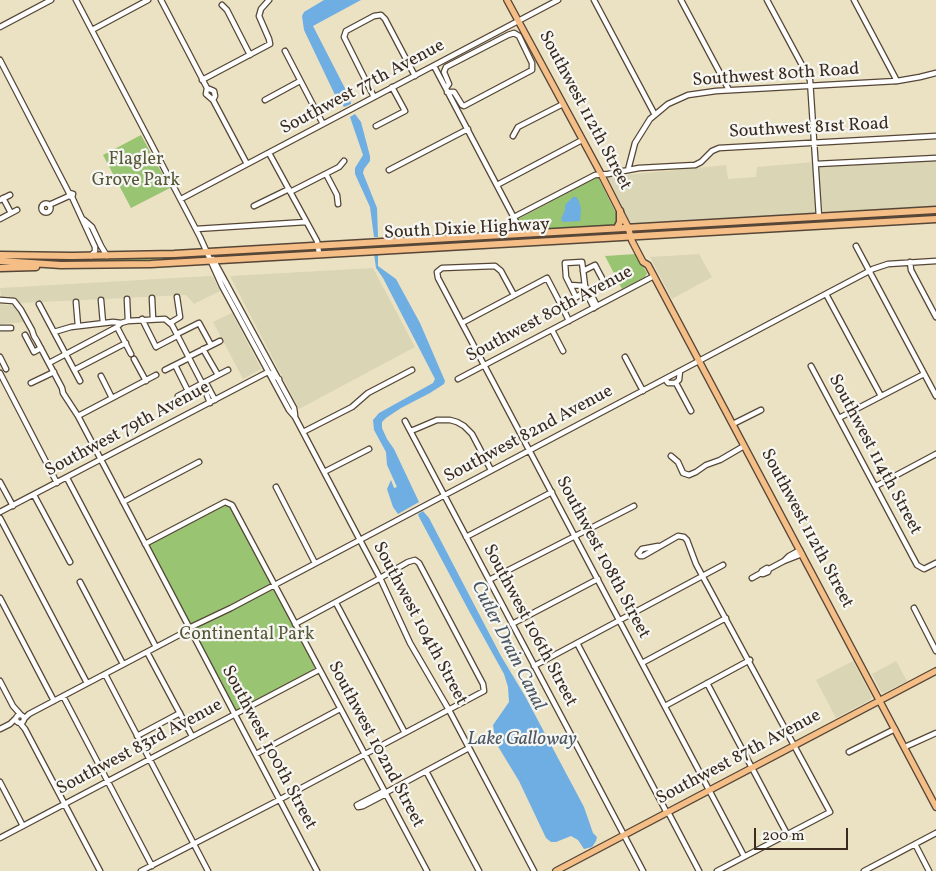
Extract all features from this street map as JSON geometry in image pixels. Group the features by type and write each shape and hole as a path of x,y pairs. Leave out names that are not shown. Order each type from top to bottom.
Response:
{"highway":[{"name":"South Dixie Highway","path":"0,255 107,256 208,252 936,210"},
{"path":"616,228 620,222 620,211"},
{"path":"898,212 898,221"},
{"path":"804,227 815,223 819,217"},
{"name":"South Dixie Highway","path":"0,262 62,265 136,265 936,219"},
{"path":"522,233 526,242"},
{"path":"0,268 62,265"}],"main road":[{"name":"Southwest 112th Street","path":"507,0 936,806"},
{"name":"Southwest 87th Avenue","path":"556,871 936,672"}],"street":[{"path":"0,26 50,0"},
{"name":"Southwest 104th Street","path":"76,0 208,252 220,281 288,410 295,417 380,578 414,650 449,710 534,871"},
{"path":"92,30 148,0"},
{"path":"161,0 202,80 207,88 214,91 215,96 213,100"},
{"path":"202,80 250,55 270,42 259,16 269,0"},
{"name":"Southwest 77th Avenue","path":"181,200 558,0"},
{"path":"594,0 655,115"},
{"path":"680,0 729,90"},
{"path":"767,0 805,70 811,85 819,217"},
{"path":"854,0 897,81"},
{"path":"222,4 250,55"},
{"path":"374,97 344,40 344,34 348,30 374,16 381,15 385,19 415,76"},
{"path":"434,66 447,90 462,106 465,106 532,70 532,63 518,36 514,33 446,68 444,72 449,83 447,90"},
{"path":"285,51 323,124"},
{"path":"0,60 84,220 85,228 95,247 95,251 91,256"},
{"name":"Southwest 80th Road","path":"628,170 637,139 646,125 655,115 672,102 688,95 729,90 897,81 936,73"},
{"path":"265,100 300,81"},
{"path":"376,126 405,111 392,87"},
{"path":"207,88 206,94 213,100 247,164"},
{"path":"456,100 468,129 522,233"},
{"path":"513,136 518,127 563,104"},
{"path":"389,170 468,129"},
{"name":"Southwest 81st Road","path":"601,174 695,165 712,151 719,148 936,136"},
{"path":"497,186 582,140"},
{"path":"269,153 290,190 318,245 320,253"},
{"path":"816,164 936,158"},
{"path":"254,206 326,174 344,161"},
{"path":"326,174 337,194 338,204"},
{"path":"514,217 595,175 601,174"},
{"path":"10,195 1,199 11,213"},
{"path":"49,205 70,195"},
{"path":"0,219 17,210"},
{"path":"84,220 91,225 100,246 107,256"},
{"path":"761,220 761,229"},
{"path":"196,230 306,222"},
{"path":"85,228 91,225"},
{"path":"856,246 936,396"},
{"path":"221,270 223,264 230,259"},
{"name":"Southwest 104th Street","path":"212,260 221,270 279,379 294,408 295,417"},
{"name":"Southwest 82nd Avenue","path":"0,729 869,271 885,264 936,261"},
{"path":"586,292 570,286 566,277 565,263 582,262 586,292 596,307"},
{"path":"910,262 911,270 936,317"},
{"name":"Southwest 108th Street","path":"514,295 498,267 491,265 442,268 437,272 438,278 744,856"},
{"path":"584,271 595,265 605,284"},
{"name":"Southwest 80th Avenue","path":"458,379 654,276"},
{"path":"462,323 547,279 569,321"},
{"path":"566,303 615,279"},
{"path":"220,281 229,285"},
{"path":"570,286 585,286"},
{"path":"826,294 881,396"},
{"path":"49,363 128,321 153,319 168,322 180,317 177,297"},
{"path":"152,298 153,319"},
{"path":"127,299 128,321"},
{"name":"Southwest 100th Street","path":"0,300 14,302 20,307 63,393 78,416 317,871"},
{"path":"101,300 103,323"},
{"path":"76,302 78,326"},
{"path":"39,304 80,381"},
{"path":"142,320 156,347 199,323 211,345"},
{"path":"168,322 177,335 212,401"},
{"path":"54,332 78,326 103,323 119,325"},
{"path":"119,325 126,343 146,381"},
{"path":"0,328 11,328"},
{"path":"552,330 563,351"},
{"path":"25,335 34,352 42,348"},
{"path":"165,370 220,341"},
{"path":"74,370 126,343"},
{"path":"203,350 218,375"},
{"path":"625,357 643,391"},
{"path":"0,358 6,369"},
{"path":"175,365 188,391"},
{"name":"Southwest 114th Street","path":"811,366 917,565 926,569 936,563"},
{"path":"178,396 228,370"},
{"path":"303,432 352,406 368,393 412,370"},
{"path":"676,383 679,380 680,371"},
{"path":"31,384 54,372"},
{"path":"268,372 279,379"},
{"name":"Southwest 79th Avenue","path":"0,512 268,372"},
{"path":"0,373 57,483"},
{"path":"839,418 924,374"},
{"path":"78,416 156,375"},
{"path":"101,376 112,398"},
{"path":"664,379 668,383 676,383"},
{"path":"676,383 691,411"},
{"path":"733,424 762,410"},
{"path":"411,431 437,420 450,420 464,426 474,436 491,470"},
{"name":"Southwest 106th Street","path":"405,421 643,871"},
{"path":"671,456 687,475 720,460 744,446"},
{"path":"324,472 369,448"},
{"path":"876,486 936,454"},
{"path":"123,502 199,462"},
{"path":"68,478 156,647"},
{"path":"0,482 13,506"},
{"path":"276,487 315,563"},
{"path":"466,536 552,492"},
{"path":"34,495 70,562"},
{"name":"Southwest 102nd Street","path":"145,544 227,502 232,505 427,871"},
{"path":"488,580 634,506"},
{"path":"0,518 87,683"},
{"path":"658,546 678,536 684,537 687,540 702,573 830,812 717,871"},
{"path":"752,578 766,568 769,569 784,562 789,556 801,552"},
{"path":"141,871 483,692 483,684 419,563 415,560 411,560 295,624"},
{"path":"534,666 702,573 723,565"},
{"path":"512,624 598,579"},
{"path":"80,582 123,664"},
{"path":"0,598 54,701"},
{"path":"336,603 405,733"},
{"path":"914,608 936,651"},
{"path":"642,663 726,618"},
{"path":"577,643 699,871"},
{"path":"147,652 192,736"},
{"path":"665,706 750,660"},
{"name":"Southwest 83rd Avenue","path":"0,838 319,670"},
{"path":"105,674 208,871"},
{"path":"0,681 100,871"},
{"path":"707,683 787,834"},
{"path":"63,696 152,866"},
{"path":"256,754 340,709"},
{"path":"137,736 180,714"},
{"path":"849,752 894,729"},
{"path":"905,747 936,733"},
{"path":"386,794 357,805 358,807 363,806 386,794 469,748"},
{"path":"426,771 479,871"},
{"path":"0,782 23,826"},
{"path":"864,871 936,833"},
{"path":"915,844 929,871"}],"shaded area":[{"path":"936,156 936,208 821,214 818,163"},
{"path":"814,162 816,213 630,225 605,177 726,165 728,179 756,177 757,167"},
{"path":"699,254 712,277 672,299 650,257"},
{"path":"373,268 415,347 299,409 230,276"},
{"path":"213,277 220,291 194,304 186,295 20,303 13,299 1,298 0,288"},
{"path":"0,304 15,306 26,322 0,324"},
{"path":"232,313 261,369 243,379 213,322"},
{"path":"853,661 872,697 870,700 836,718 816,680"},
{"path":"896,661 907,681 884,693 881,692 872,674"}],"green space":[{"name":"Flagler Grove Park","path":"141,135 170,188 131,208 103,155"},
{"path":"598,177 618,217 615,225 524,230 518,219"},
{"path":"636,254 647,273 645,277 622,289 605,256"},
{"path":"164,257 150,261 119,262 0,260 84,260"},
{"name":"Continental Park","path":"226,504 230,505 315,666 313,671 238,711 234,709 149,546 151,543"}],"water":[{"path":"324,0 361,0 313,26 350,98 351,104 344,107 335,95 304,30 302,16 304,12"},
{"path":"355,114 361,122 370,156 370,161 363,173 377,208 378,237 374,237 370,207 355,174 355,168 363,155 350,117"},
{"path":"573,197 576,197 579,201 581,209 580,221 563,222 561,219 565,205"},
{"path":"374,254 378,254 378,266 396,279 420,323 445,381 444,384 401,408 382,422 382,428 387,439 394,449 419,502 398,514 393,507 387,489 391,480 394,488 397,487 387,465 386,452 374,430 373,420 379,413 433,383 435,379 376,268"},
{"name":"Lake Galloway","path":"423,511 429,518 501,656 525,696 584,807 593,833 597,837 592,847 584,849 578,840 571,836 556,842 551,842 546,838 519,781 499,748 493,725 509,702 508,687 504,674 419,517 418,514"}],"water label":[{"name":"Cutler Drain Canal","path":"507,646"}]}
